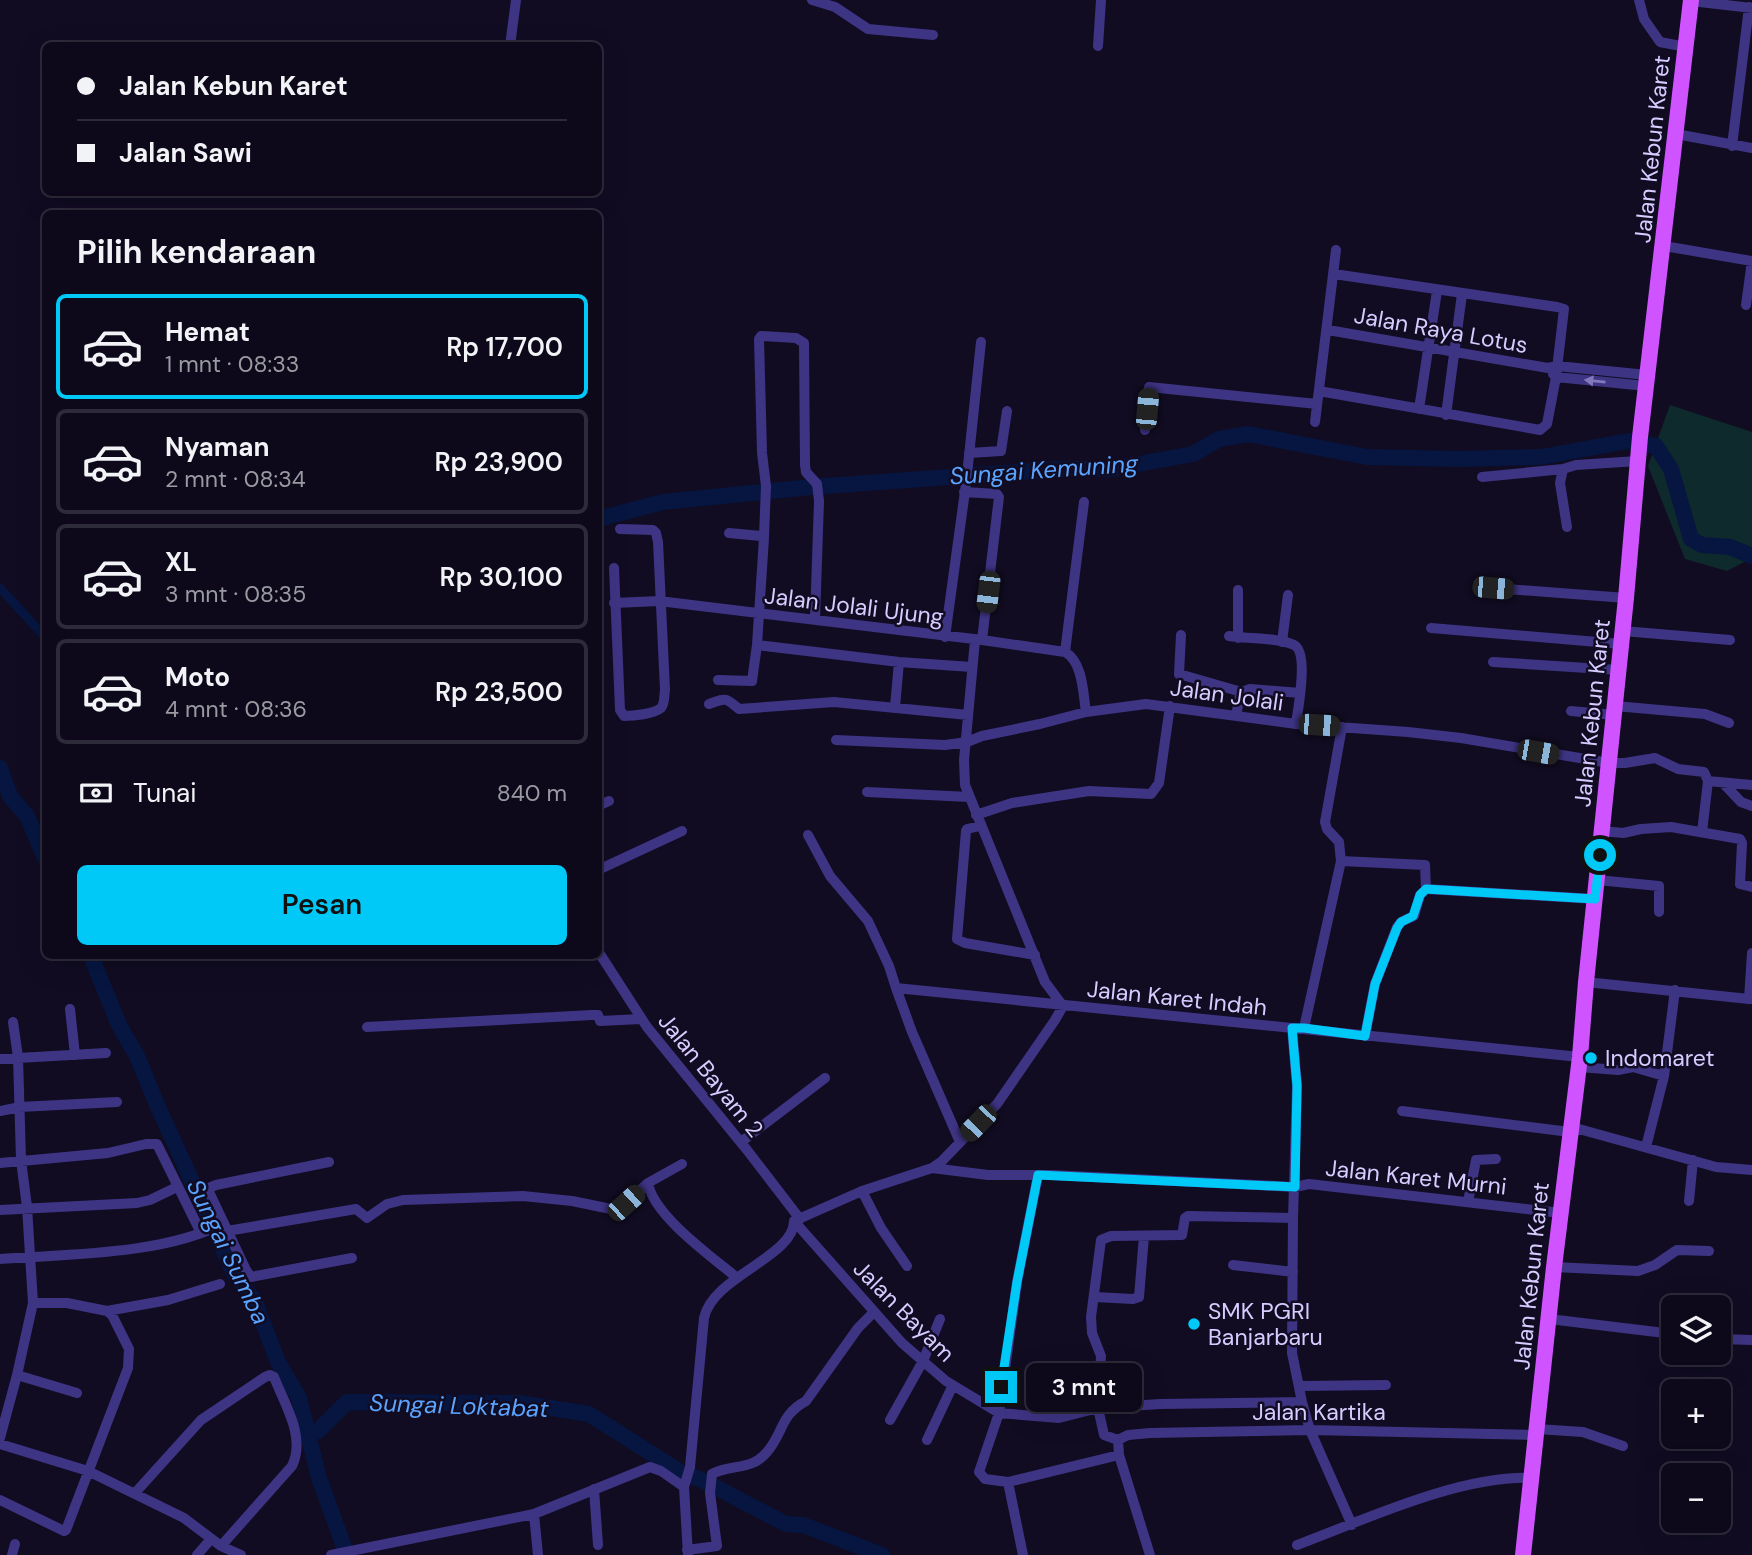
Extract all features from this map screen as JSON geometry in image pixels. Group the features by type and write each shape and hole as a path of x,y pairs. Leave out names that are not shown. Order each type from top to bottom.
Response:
{"main road":[{"name":"Jalan Kebun Karet","path":"1524,1555 1560,1213 1579,1062 1639,450 1691,1"}],"street":[{"path":"511,42 516,0"},
{"path":"812,0 835,7 868,29 933,35"},
{"path":"1098,46 1101,0"},
{"path":"1639,0 1644,19 1660,42 1686,47"},
{"path":"1691,1 1750,8 1732,146"},
{"path":"1676,134 1752,148"},
{"path":"1664,246 1752,261 1746,305"},
{"path":"1315,422 1336,250"},
{"path":"1318,391 1540,430 1547,424 1556,377 1553,367 1564,309 1334,274"},
{"path":"1419,409 1437,291"},
{"path":"1446,415 1462,294"},
{"name":"Jalan Raya Lotus","path":"1328,330 1455,354 1647,381"},
{"path":"718,680 752,681 757,645 766,502 762,453 761,336 796,338 804,343 805,465 806,472 817,484 819,500 815,620"},
{"path":"944,637 965,488 981,342"},
{"path":"1556,377 1647,381"},
{"path":"1145,430 1149,387 1317,404"},
{"path":"969,453 1001,451 1007,411"},
{"path":"1482,477 1563,469 1639,450"},
{"path":"1563,469 1560,483 1567,527"},
{"path":"873,1313 858,1328 806,1401 787,1415 767,1453 751,1465 719,1470 712,1474 710,1488 717,1546 687,1552 685,1485 690,1467 706,1308 736,1277 757,1266 783,1243 797,1220 862,1191 932,1168 942,1161 997,1104 1063,1006 1045,982 976,815 963,772 972,667 999,497 998,494 965,488"},
{"path":"1084,502 1065,652 1075,661 1086,712"},
{"path":"614,568 620,710 624,716 656,710 663,706 665,690 656,533 653,530 621,529"},
{"path":"729,533 764,537"},
{"path":"1493,588 1626,598"},
{"path":"1238,590 1233,637 1282,642 1298,649 1302,663 1296,724"},
{"path":"1282,642 1288,595"},
{"name":"Jalan Jolali Ujung","path":"614,603 659,601 1065,652"},
{"path":"1431,628 1622,638 1730,640"},
{"path":"1181,635 1179,674 1240,692 1250,689 1300,693"},
{"path":"757,645 899,662 972,667"},
{"path":"895,707 899,662"},
{"path":"1493,662 1619,670"},
{"path":"1236,716 1240,692"},
{"path":"709,704 731,700 739,709 834,702 968,715"},
{"name":"Jalan Jolali","path":"836,740 945,745 1086,712 1146,704 1296,724 1461,738 1609,763 1655,758 1678,769 1704,772 1708,781"},
{"path":"976,815 1012,803 1089,791 1150,794 1159,783 1170,706"},
{"path":"1571,711 1705,714 1722,718 1729,723"},
{"path":"1304,1028 1341,860 1339,842 1327,829 1325,822 1342,727"},
{"path":"1702,832 1708,781 1752,785"},
{"path":"1723,783 1741,802 1752,806"},
{"path":"866,792 969,797"},
{"path":"602,804 609,801"},
{"path":"981,826 966,831 957,939 965,943 1034,955"},
{"path":"1602,831 1626,833 1663,827 1740,838 1740,884 1752,887"},
{"path":"602,868 682,831"},
{"path":"808,835 830,876 868,922 889,966 960,1142"},
{"path":"1341,860 1425,865 1427,870 1426,889 1420,895 1413,916 1401,922 1397,928 1375,984 1365,1036"},
{"path":"1597,880 1660,886 1659,912"},
{"path":"1426,889 1595,899"},
{"path":"1586,982 1750,999 1752,953"},
{"name":"Jalan Bayam 2","path":"602,957 641,1019 741,1142 797,1220"},
{"name":"Jalan Karet Indah","path":"896,988 1304,1028 1579,1062 1618,1070 1633,1067 1664,1076"},
{"path":"1646,1147 1664,1076 1675,990"},
{"path":"71,1009 75,1055"},
{"path":"367,1027 592,1015 598,1015 600,1021 641,1019"},
{"path":"0,1438 33,1303 21,1160 18,1057 13,1022"},
{"path":"1292,1028 1297,1086 1292,1353 1310,1430 1352,1525"},
{"path":"0,1059 106,1053"},
{"path":"741,1142 825,1078"},
{"path":"0,1111 20,1107 117,1101"},
{"path":"1402,1111 1570,1132 1579,1129 1722,1169 1752,1170"},
{"path":"0,1163 108,1153 157,1144 177,1187 204,1232"},
{"path":"1468,1202 1476,1160 1496,1159"},
{"path":"1689,1201 1692,1160"},
{"path":"329,1161 211,1187 209,1192 251,1277 352,1258"},
{"path":"0,1259 104,1253 224,1226 356,1209 367,1218 387,1204 403,1200 523,1196 620,1208 648,1183 682,1164"},
{"name":"Jalan Karet Murni","path":"932,1168 988,1175 1295,1187 1309,1184 1560,1213"},
{"path":"1038,1175 1017,1282 999,1413 979,1472 985,1479 1008,1482 1119,1455"},
{"path":"648,1183 654,1199 666,1214 736,1277"},
{"path":"0,1210 137,1203 177,1187"},
{"path":"862,1191 881,1228 907,1266"},
{"path":"1150,1555 1137,1520 1119,1455 1118,1440 1104,1435 1098,1408 1101,1356 1092,1333 1091,1317 1100,1244 1104,1237 1182,1235 1185,1218 1188,1216 1293,1218"},
{"name":"Jalan Bayam","path":"797,1220 873,1313 902,1343 953,1385 999,1413"},
{"path":"1095,1297 1139,1297 1144,1236"},
{"path":"1554,1267 1638,1271 1655,1265 1676,1250 1709,1251"},
{"path":"1233,1265 1293,1272"},
{"path":"33,1303 67,1303 107,1311 168,1300 220,1284"},
{"path":"0,1500 65,1531 110,1419 130,1357 125,1338 107,1311"},
{"path":"890,1420 923,1361 940,1319"},
{"path":"1549,1319 1661,1333"},
{"path":"1731,1339 1752,1340"},
{"path":"17,1375 77,1393"},
{"path":"135,1493 208,1413 265,1377 274,1377 298,1437 298,1455 292,1466 221,1546"},
{"path":"927,1440 953,1385"},
{"path":"1299,1386 1386,1385"},
{"path":"999,1413 1059,1418 1098,1408 1160,1404 1302,1402"},
{"name":"Jalan Kartika","path":"1118,1440 1128,1435 1150,1433 1310,1430 1583,1432 1623,1447"},
{"path":"0,1444 88,1471 184,1518 221,1546 241,1555"},
{"path":"341,1552 534,1514 650,1467 685,1485"},
{"path":"1297,1545 1453,1490 1503,1478 1532,1478"},
{"path":"1008,1482 1023,1555"},
{"path":"594,1489 598,1545"},
{"path":"534,1514 538,1555"},
{"path":"197,1555 211,1539"},
{"path":"12,1555 15,1544"}],"green space":[{"path":"1670,405 1752,432 1752,558 1727,571 1685,559 1648,466"}],"waterway":[{"name":"Sungai Kemuning","path":"602,518 663,502 811,487 1059,469 1111,469 1193,454 1219,439 1248,434 1367,457 1458,459 1541,457 1628,441 1656,446 1671,469 1691,539 1702,545 1730,547 1752,556"},
{"path":"0,588 42,634"},
{"name":"Sungai Sumba","path":"0,768 10,796 27,816 42,851"},
{"name":"Sungai Sumba","path":"92,959 119,1025 137,1056 234,1273 255,1302 278,1362 299,1398 319,1478 347,1555"},
{"name":"Sungai Loktabat","path":"308,1433 318,1431 347,1402 519,1403 589,1414 682,1473 700,1479 786,1524 803,1525 882,1555"}],"place":[{"name":"Indomaret","path":"1591,1058"},
{"name":"SMK PGRI Banjarbaru","path":"1194,1324"}],"route":[{"path":"1001,1387 1017,1282 1038,1175 1295,1187 1297,1086 1292,1028 1365,1036 1375,984 1398,925 1413,916 1420,895 1426,889 1595,899 1600,855"}]}
